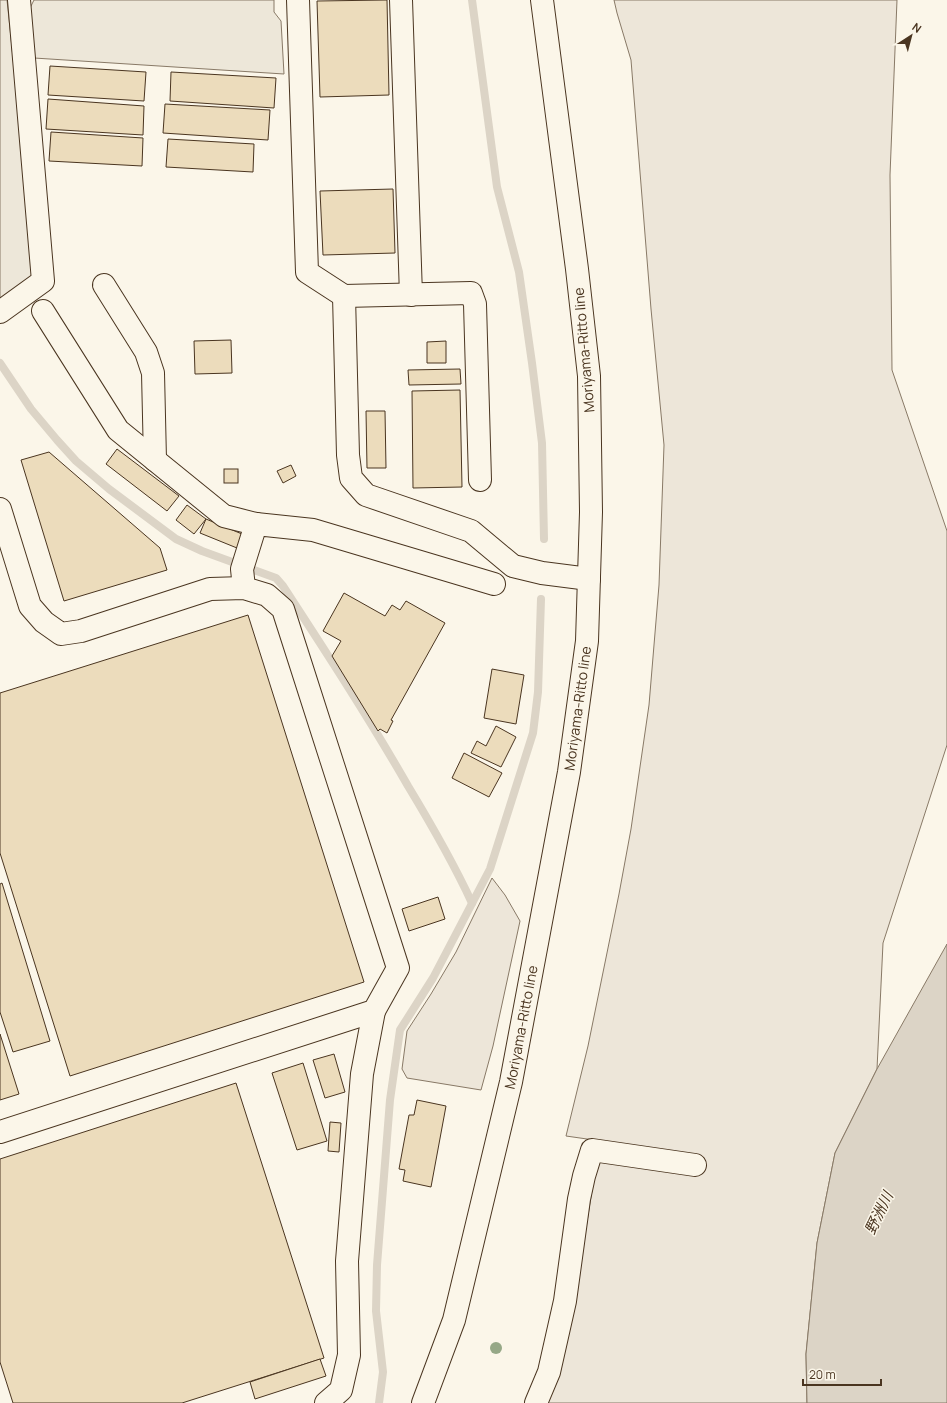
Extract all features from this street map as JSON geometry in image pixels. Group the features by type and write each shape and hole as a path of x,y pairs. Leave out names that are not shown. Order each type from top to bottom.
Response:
{"main road":[{"path":"0,312 43,281 19,0"},
{"path":"298,0 307,272 344,296 471,294 474,304 480,480"},
{"path":"402,0 411,295"},
{"name":"Moriyama-Ritto line","path":"423,1403 454,1320 511,1082 569,772 587,641 591,512 589,376 577,269 542,0"},
{"path":"104,285 146,352 153,373 155,460"},
{"path":"344,296 348,455 351,478 366,495 471,531 513,566 542,573 589,579"},
{"path":"43,311 118,430 224,516 256,524 313,530 494,584"},
{"path":"0,509 30,606 44,622 61,634 81,631 210,589 244,573"},
{"path":"244,573 256,524"},
{"path":"244,573 283,610 398,968 374,1011 362,1074 347,1261 349,1355 341,1390 326,1403"},
{"path":"0,1132 374,1011"},
{"path":"536,1403 549,1372 565,1301 579,1199 592,1150 695,1165"}],"shaded area":[{"path":"0,0 7,0 36,277 0,302"},
{"path":"34,0 274,0 274,12 281,21 284,74 34,58 29,10"},
{"path":"614,0 897,0 890,175 892,370 947,531 947,745 883,943 877,1069 835,1153 817,1243 806,1354 807,1403 545,1403 572,1315 601,1141 566,1136 588,1046 631,829 649,705 659,585 664,445 651,309 631,60"},
{"path":"492,878 505,895 520,921 493,1046 481,1090 407,1078 402,1069 407,1031 456,952"}],"water":[{"name":"野洲川","path":"947,944 947,1403 807,1403 806,1354 817,1243 835,1153 877,1069"}],"building":[{"path":"387,0 389,95 320,97 317,1"},
{"path":"50,66 146,72 144,101 48,95"},
{"path":"171,72 276,78 274,108 170,101"},
{"path":"48,99 144,106 143,135 46,129"},
{"path":"165,104 270,110 268,140 163,133"},
{"path":"51,132 143,138 142,166 49,161"},
{"path":"168,139 254,144 253,172 166,167"},
{"path":"393,189 395,253 323,255 320,191"},
{"path":"231,340 232,373 195,374 194,341"},
{"path":"446,341 446,363 427,363 427,342"},
{"path":"460,369 461,384 409,385 408,370"},
{"path":"460,390 462,487 413,488 412,391"},
{"path":"366,411 385,411 386,468 367,468"},
{"path":"117,449 179,496 167,511 106,464"},
{"path":"49,452 160,548 167,570 64,601 21,460"},
{"path":"291,465 296,476 283,483 277,471"},
{"path":"224,469 238,469 238,483 224,483"},
{"path":"187,505 206,519 194,534 176,520"},
{"path":"206,519 242,534 237,548 200,533"},
{"path":"344,593 385,616 392,605 400,610 406,601 445,623 391,720 393,721 387,733 380,729 378,731 332,656 341,641 323,631"},
{"path":"248,615 364,982 70,1076 0,853 0,693"},
{"path":"492,669 524,675 516,724 484,718"},
{"path":"496,726 516,737 501,767 471,753 477,741 486,746"},
{"path":"464,753 502,773 489,797 452,778"},
{"path":"2,883 50,1041 13,1052 0,1012 0,884"},
{"path":"438,897 445,919 409,931 402,909"},
{"path":"0,1034 19,1094 0,1100"},
{"path":"334,1054 345,1092 325,1098 313,1060"},
{"path":"303,1063 327,1141 297,1150 272,1073"},
{"path":"236,1083 324,1358 182,1403 13,1403 0,1362 0,1159"},
{"path":"417,1100 446,1106 431,1187 403,1181 405,1170 399,1169 409,1115 414,1115"},
{"path":"330,1122 341,1123 339,1152 328,1151"},
{"path":"320,1359 326,1376 255,1399 250,1382"}],"waterway":[{"path":"472,0 497,187 519,272 532,363 542,443 544,539"},
{"path":"0,363 31,409 57,440 76,461 109,489 176,539 202,551 276,578 283,586 347,685 442,843 472,903"},
{"path":"379,1403 383,1372 376,1311 377,1265 390,1100 400,1030 433,978 490,869 533,733 538,692 541,599"}]}
